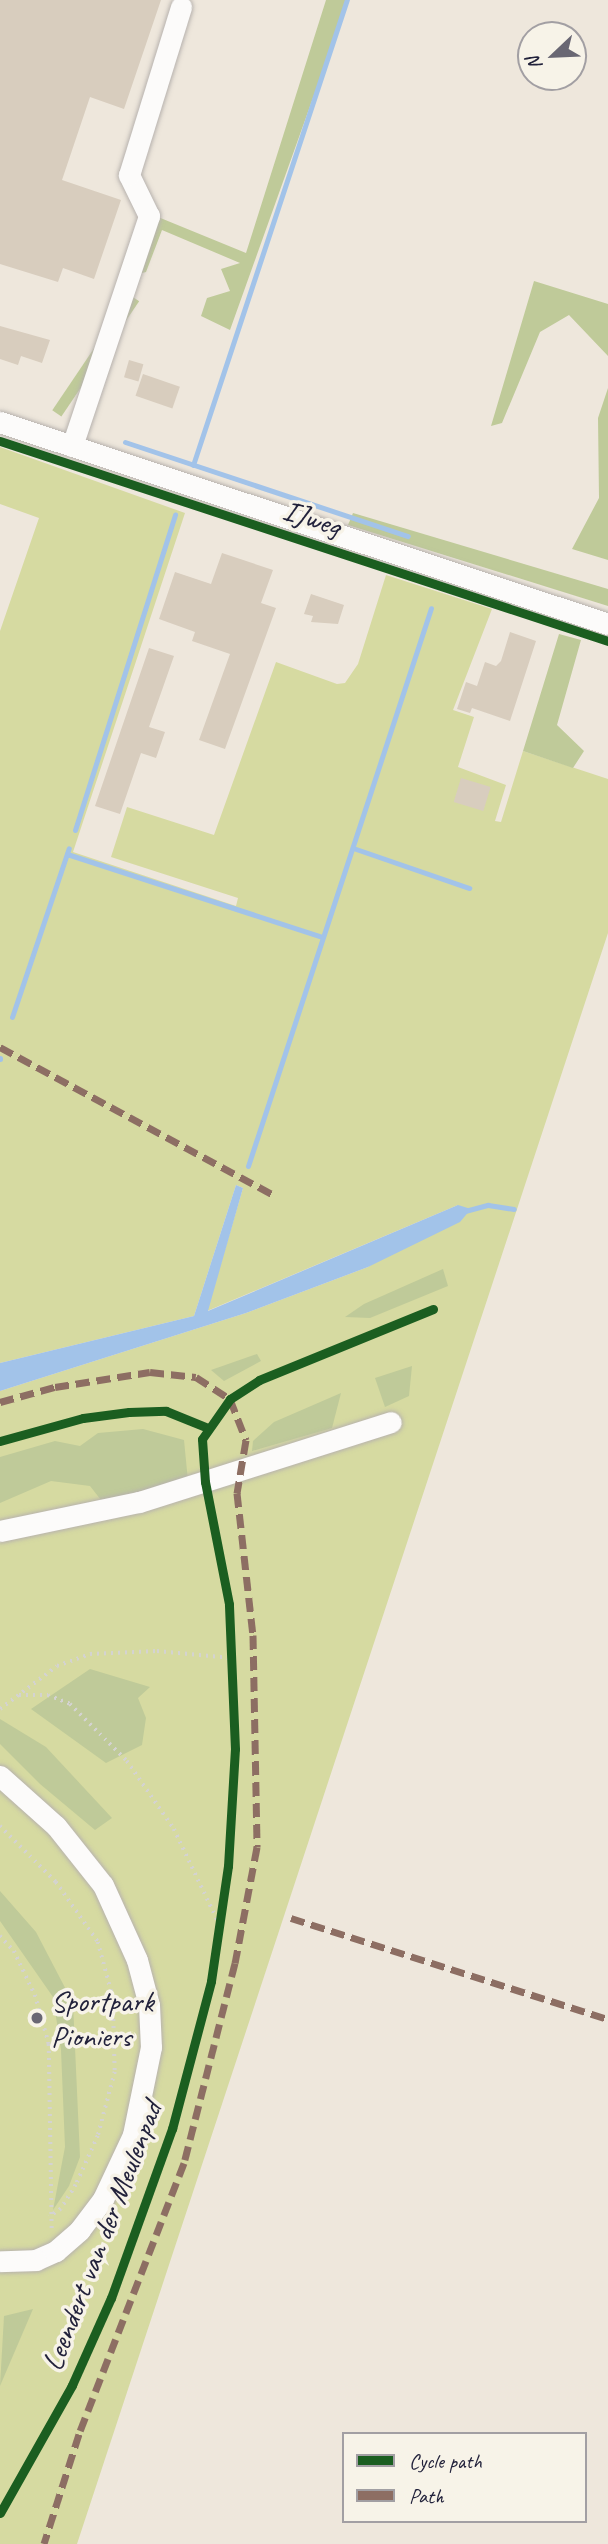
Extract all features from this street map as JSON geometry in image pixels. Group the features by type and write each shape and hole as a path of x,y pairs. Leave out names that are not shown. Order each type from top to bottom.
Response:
{"street":[{"path":"72,446 149,216 129,175 181,8"},
{"name":"IJweg","path":"0,422 608,624"},
{"path":"0,1531 138,1502 391,1422"},
{"path":"0,1776 56,1826 103,1885 137,1959 149,2005 151,2047 133,2135 103,2199 80,2230 56,2251 36,2260 0,2262"}],"path":[{"path":"232,1645 233,1671"},
{"path":"0,1709 57,1666 90,1654 157,1651 232,1658"},
{"path":"19,1695 48,1695 70,1704 127,1761 174,1829 220,1926"},
{"path":"0,1826 48,1874 98,1942 113,1998 115,2072 99,2136 71,2193 49,2217"},
{"path":"218,1939 223,1902"},
{"path":"0,1936 14,1951 36,1995 49,2044 49,2217 56,2251"}],"green space":[{"path":"326,0 348,0 230,330 201,316 207,298 230,291 221,269 240,263 162,230 146,272 138,274 158,217 246,253"},
{"path":"534,281 608,304 608,356 569,315 540,332 502,423 491,426"},
{"path":"130,295 139,301 61,416 52,410"},
{"path":"608,388 608,560 572,549 599,498 598,418"},
{"path":"0,447 185,513 73,852 236,906 238,898 111,857 127,807 214,835 276,662 337,684 345,683 358,664 386,575 492,609 453,710 474,717 458,767 506,785 495,821 501,822 523,751 608,779 608,933 77,2544 0,2544 0,1391 246,1313 368,1267 458,1205 207,1311 243,1188 236,1185 194,1316 0,1363 0,631 39,518 0,504"},
{"path":"353,513 608,589 608,606 348,525"},
{"path":"559,634 581,640 557,725 584,751 573,768 523,751"},
{"path":"443,1269 448,1286 370,1318 345,1317 364,1304"},
{"path":"257,1354 261,1361 224,1381 211,1370"},
{"path":"412,1366 409,1396 385,1407 375,1378"},
{"path":"341,1393 332,1428 252,1451 253,1441 274,1422"},
{"path":"143,1429 184,1440 188,1481 101,1500 90,1486 51,1481 0,1503 0,1457 55,1441 80,1446 98,1433"},
{"path":"90,1669 150,1687 138,1698 146,1718 142,1745 106,1763 31,1709"},
{"path":"0,1719 46,1747 112,1818 95,1830 40,1784 0,1744"},
{"path":"0,1891 36,1932 73,2003 80,2157 69,2186 53,2210 65,2147 61,2050 53,1997 0,1921"},
{"path":"33,2309 0,2386 4,2316"}],"water":[{"path":"236,1185 243,1188 208,1311 458,1205 471,1209 460,1222 368,1267 246,1313 0,1391 0,1363 194,1316"}],"building":[{"path":"0,0 161,0 124,109 90,97 62,180 121,200 94,279 63,268 58,282 0,264"},
{"path":"0,326 50,340 42,363 21,356 18,365 0,359"},
{"path":"129,360 143,364 138,381 124,377"},
{"path":"143,374 180,387 172,408 136,396"},
{"path":"222,553 273,570 261,603 276,608 225,749 199,740 230,654 192,641 195,632 159,619 175,572 211,584"},
{"path":"311,594 344,605 338,624 311,622 313,616 304,614"},
{"path":"510,632 536,641 510,721 472,708 470,713 457,709 466,682 477,686 485,662 496,666 501,661"},
{"path":"149,648 174,656 149,727 165,732 156,758 141,753 120,814 95,806"},
{"path":"461,778 491,787 483,811 454,802"}],"waterway":[{"path":"193,465 347,0"},
{"path":"125,442 408,536"},
{"path":"75,830 175,514"},
{"path":"248,1166 431,608"},
{"path":"12,1017 69,848"},
{"path":"353,848 469,888"},
{"path":"67,854 322,937"},
{"path":"465,1211 488,1205 514,1209"}],"marked path":[{"path":"0,1047 276,1196"},
{"path":"0,1402 55,1387 150,1372 196,1377 230,1399 246,1440 237,1493 253,1635 257,1847 235,1963 184,2163 79,2434 44,2544"},
{"path":"291,1918 608,2019"}],"cycle path":[{"path":"0,441 608,641"},
{"name":"Leendert van der Meulenpad","path":"0,2513 72,2385 111,2298 172,2129 211,1981 228,1866 235,1749 229,1604 205,1482 202,1439 230,1399 259,1380 433,1309"},
{"path":"0,1441 83,1418 129,1412 166,1411 208,1428"}],"place":[{"name":"Sportpark Pioniers","path":"37,2018"}]}
